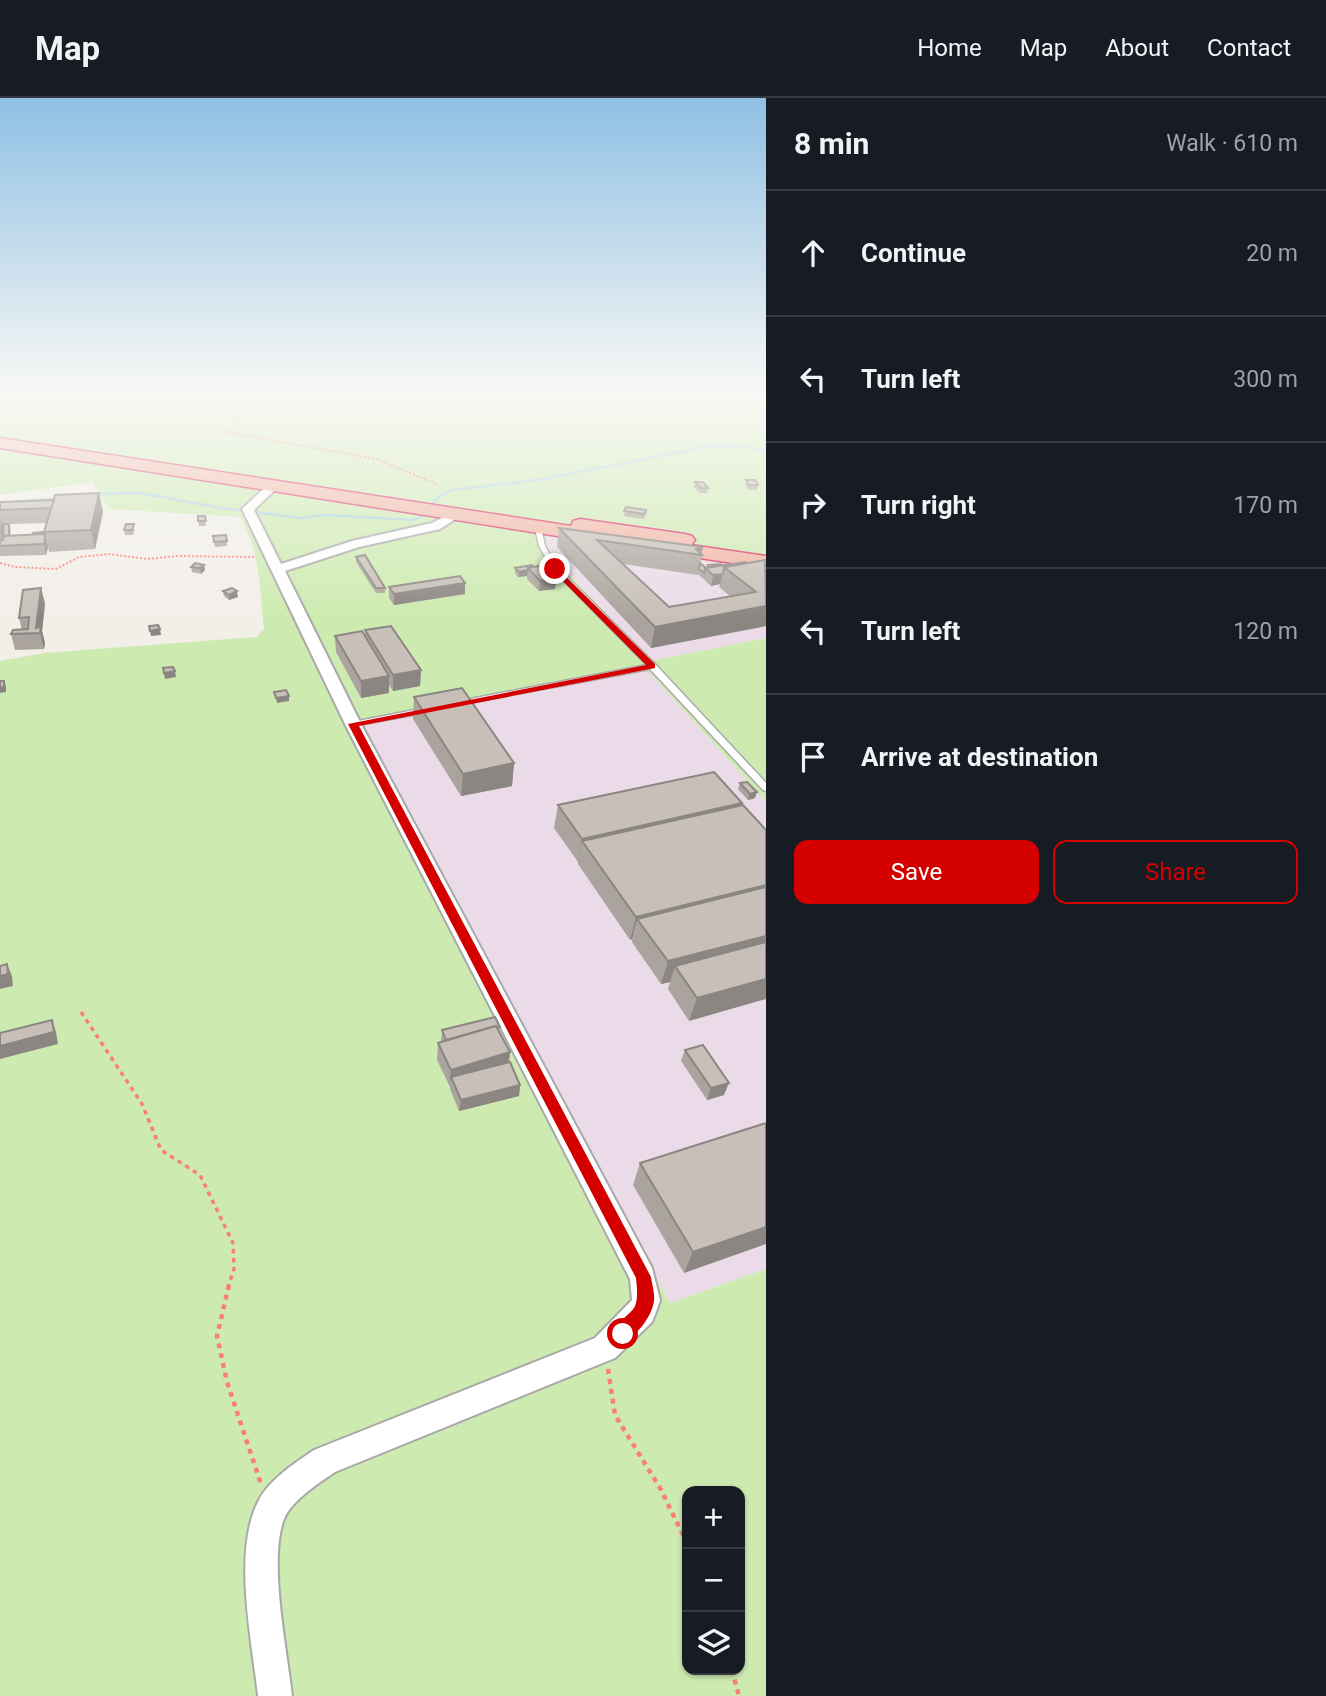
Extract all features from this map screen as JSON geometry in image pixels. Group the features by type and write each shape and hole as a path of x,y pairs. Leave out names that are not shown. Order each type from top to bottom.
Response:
{"highway":[{"path":"180,470 415,504"},
{"path":"192,470 451,510 766,552"},
{"path":"451,510 538,528 766,562"}],"street":[{"path":"274,485 248,509 353,724 643,1277 646,1300 642,1312 623,1334 605,1348 325,1461 301,1477 271,1509 260,1555 275,1696"},
{"path":"276,570 356,544 436,526 451,510"}],"lane":[{"path":"538,528 541,546 555,569 652,666 766,788"},
{"path":"448,706 652,666"},
{"path":"353,724 435,708"}],"path":[{"path":"402,470 439,485"},
{"path":"0,563 15,567 56,569 79,557 109,554 148,559 177,556 256,557 276,570"},
{"path":"81,1012 142,1104 161,1150 200,1175 233,1242 234,1269 223,1302 217,1336 235,1407 271,1509"},
{"path":"605,1348 615,1415 660,1488 682,1533"},
{"path":"733,1675 739,1696"}],"shaded area":[{"path":"546,536 762,569 766,572 766,638 651,661 543,546"},
{"path":"647,670 766,801 766,1269 670,1303 359,725"}],"green space":[{"path":"0,470 766,470 766,572 762,569 546,536 543,546 651,661 766,638 766,801 647,670 359,725 670,1303 766,1269 766,1696 0,1696 0,661 44,653 257,637 264,629 260,585 252,543 240,517 109,509 93,482 0,495"}],"building":[{"path":"746,480 755,480 758,485 749,485"},
{"path":"695,482 703,482 708,488 701,488"},
{"path":"99,493 91,530 44,532 55,495"},
{"path":"54,500 51,508 0,510 0,502"},
{"path":"626,507 646,510 645,514 624,511"},
{"path":"198,516 205,516 206,521 198,521"},
{"path":"4,524 9,524 9,535 3,536"},
{"path":"126,524 134,524 132,530 124,530"},
{"path":"559,528 703,547 696,549 702,555 597,540 669,607 756,592 724,567 765,560 766,606 655,627"},
{"path":"45,534 44,544 0,546 0,540 3,540 4,536"},
{"path":"226,535 227,541 214,542 213,536"},
{"path":"365,555 385,588 376,588 356,557"},
{"path":"195,563 204,565 200,568 191,567"},
{"path":"700,563 706,568 704,573 699,569"},
{"path":"747,563 724,567 723,574 713,575 705,568"},
{"path":"532,565 528,570 519,572 515,568"},
{"path":"544,565 557,578 540,581 528,568"},
{"path":"460,576 465,583 394,594 389,587"},
{"path":"41,588 36,628 41,627 40,633 11,634 13,630 28,629 29,617 19,618 23,590"},
{"path":"232,588 237,591 229,595 223,591"},
{"path":"158,625 160,629 150,631 149,626"},
{"path":"391,626 421,670 393,675 365,630"},
{"path":"362,631 389,676 361,681 335,636"},
{"path":"173,667 175,671 164,673 163,668"},
{"path":"462,688 514,763 463,774 414,697"},
{"path":"286,690 289,696 276,698 274,692"},
{"path":"714,772 742,803 582,839 558,805"},
{"path":"747,782 757,792 750,794 740,783"},
{"path":"743,805 766,830 766,885 636,917 582,841"},
{"path":"766,887 766,936 668,961 637,919"},
{"path":"766,942 766,979 697,998 675,966"},
{"path":"7,964 8,974 0,976 0,966"},
{"path":"495,1017 500,1027 446,1040 442,1030"},
{"path":"52,1020 54,1032 0,1046 0,1033"},
{"path":"496,1026 510,1052 451,1070 438,1043"},
{"path":"703,1045 729,1083 711,1088 685,1050"},
{"path":"510,1062 520,1085 461,1100 451,1077"},
{"path":"766,1123 766,1227 693,1252 640,1163"}],"waterway":[{"path":"95,494 140,493 215,507 302,518 326,515 413,520 422,516 438,497 452,490 538,480 591,470"},
{"path":"0,503 61,498"}],"route":[{"path":"555,569 652,666 353,724 643,1277 646,1300 642,1312 623,1334"}]}
